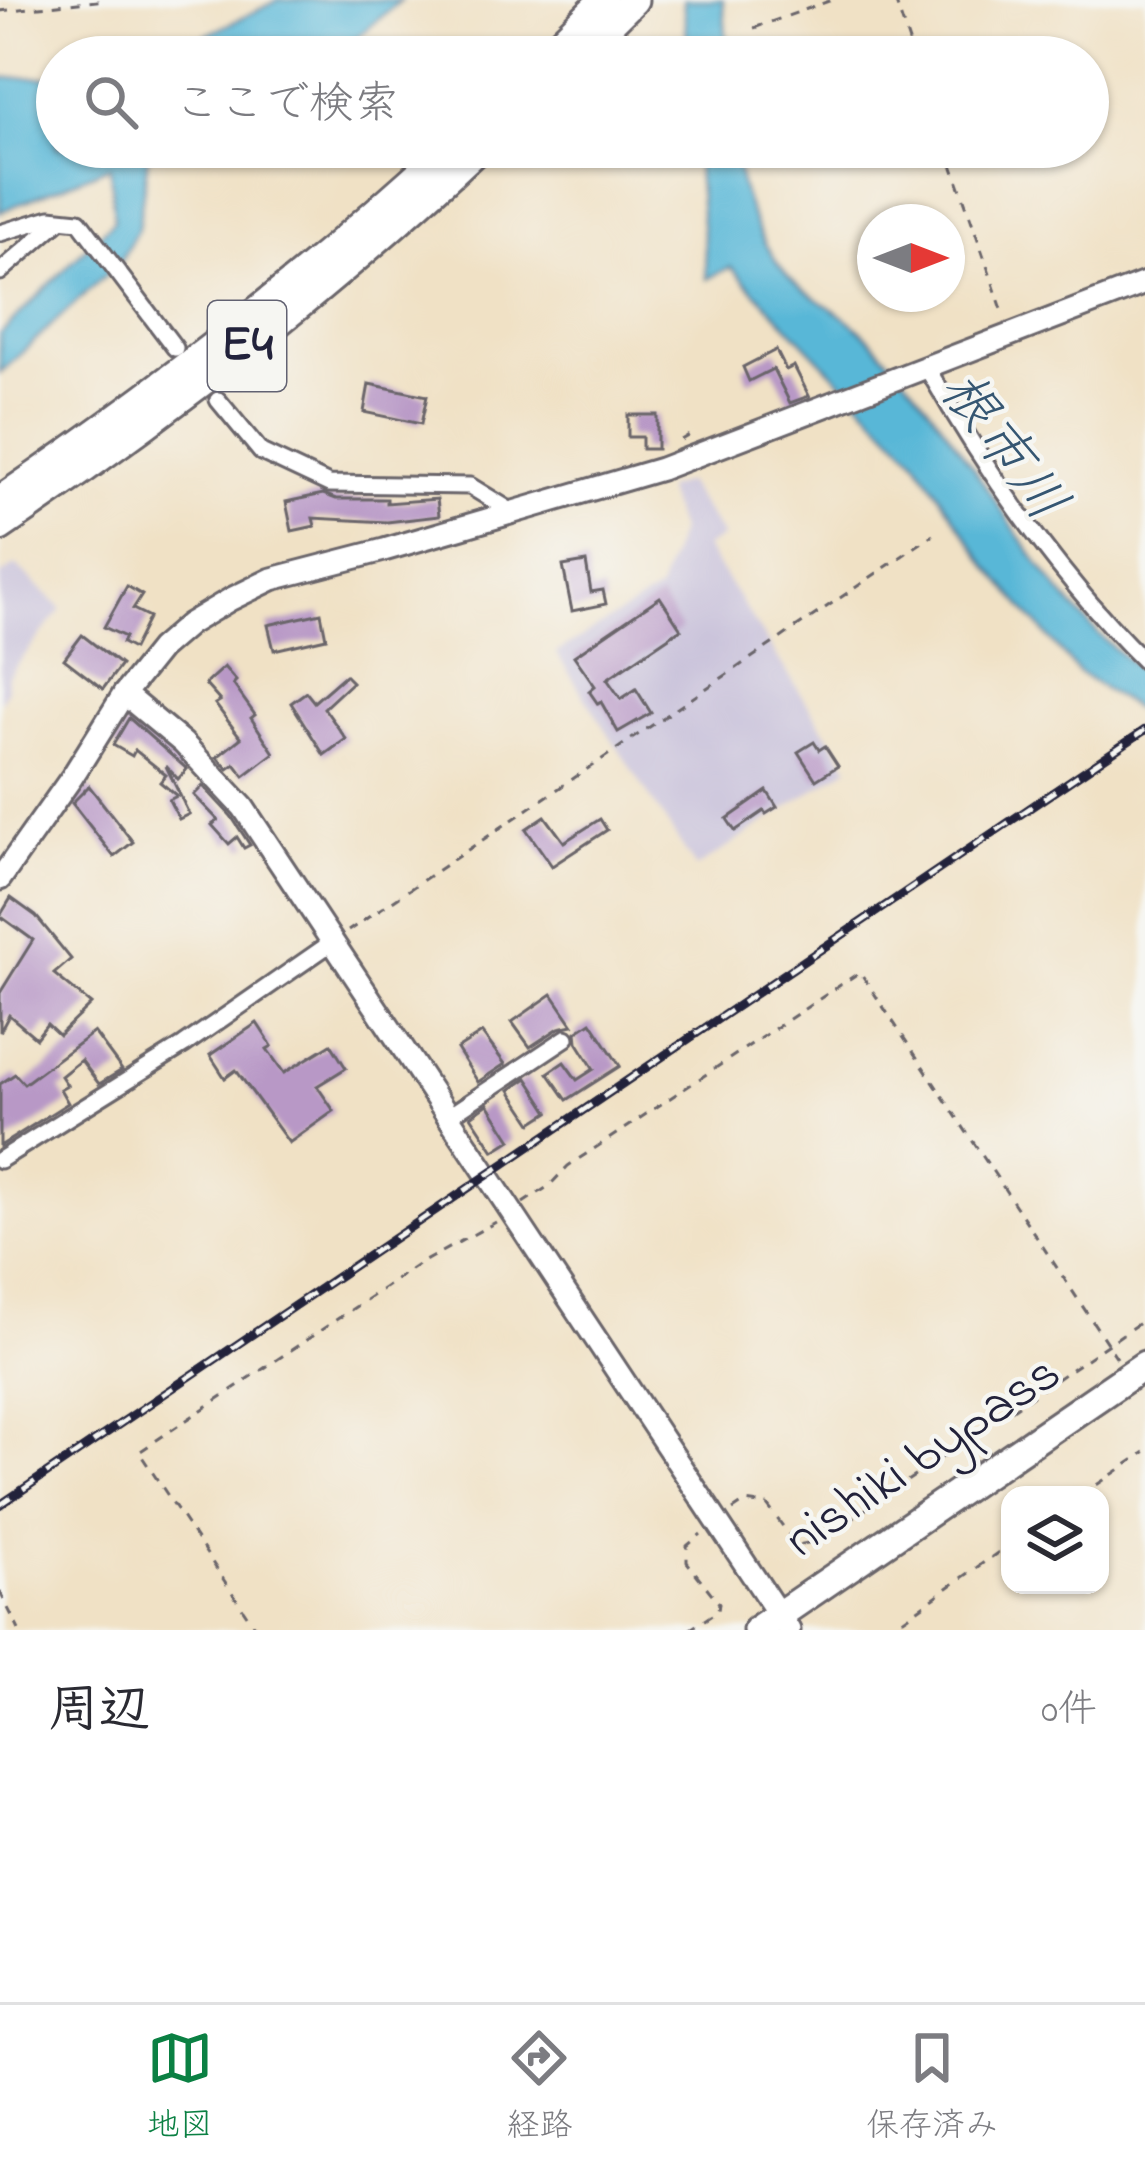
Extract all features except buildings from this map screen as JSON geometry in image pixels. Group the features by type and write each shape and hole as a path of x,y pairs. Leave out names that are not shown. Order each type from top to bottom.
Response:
{"highway":[{"path":"566,36 603,0"},
{"path":"597,36 634,0"},
{"name":"E4","path":"0,500 192,362 424,168"},
{"name":"E4","path":"0,527 286,316 457,168"},
{"name":"nishiki bypass","path":"775,1625 1145,1365"}],"street":[{"path":"0,233 50,218 79,220 175,348"},
{"path":"0,272 60,220"},
{"path":"0,879 124,694 160,649 190,624 272,579 661,469 1145,284"},
{"path":"920,371 1074,584 1145,662"},
{"path":"218,400 261,452 329,484 470,486 514,513"},
{"path":"124,694 183,743 242,807 717,1522 775,1625"},
{"path":"0,1160 184,1045 331,943"},
{"path":"446,1118 566,1039"}],"path":[{"path":"0,11 107,0"},
{"path":"754,28 832,0"},
{"path":"895,0 907,36"},
{"path":"953,168 1011,334"},
{"path":"331,943 933,535"},
{"path":"256,1630 139,1452 421,1264 509,1213 549,1186 568,1166 860,972 1108,1344"},
{"path":"689,1630 718,1611 719,1602 687,1562 687,1546 745,1502 767,1505 797,1545 818,1542 1145,1319"},
{"path":"1095,1486 1145,1452"},
{"path":"888,1630 1001,1550"},
{"path":"0,1592 20,1630"}],"shaded area":[{"path":"686,482 723,537 705,547 849,767 696,868 556,653 659,590 679,531 665,489"},
{"path":"16,565 62,609 7,677 0,703 0,576"}],"water":[{"path":"279,0 401,0 359,36 204,36"},
{"path":"683,0 723,0 726,36 687,36"},
{"path":"36,77 36,168 105,168 0,212 0,78"},
{"path":"110,168 146,168 138,229 121,260 0,373 0,334 114,220"},
{"path":"697,168 738,168 751,213 775,260 800,287 861,331 926,403 1053,582 1111,646 1145,673 1145,715 1078,672 986,564 914,457 731,267 707,279"}],"railway":[{"path":"0,1505 1145,730"}],"water label":[{"name":"根市川","path":"1000,448"}]}
